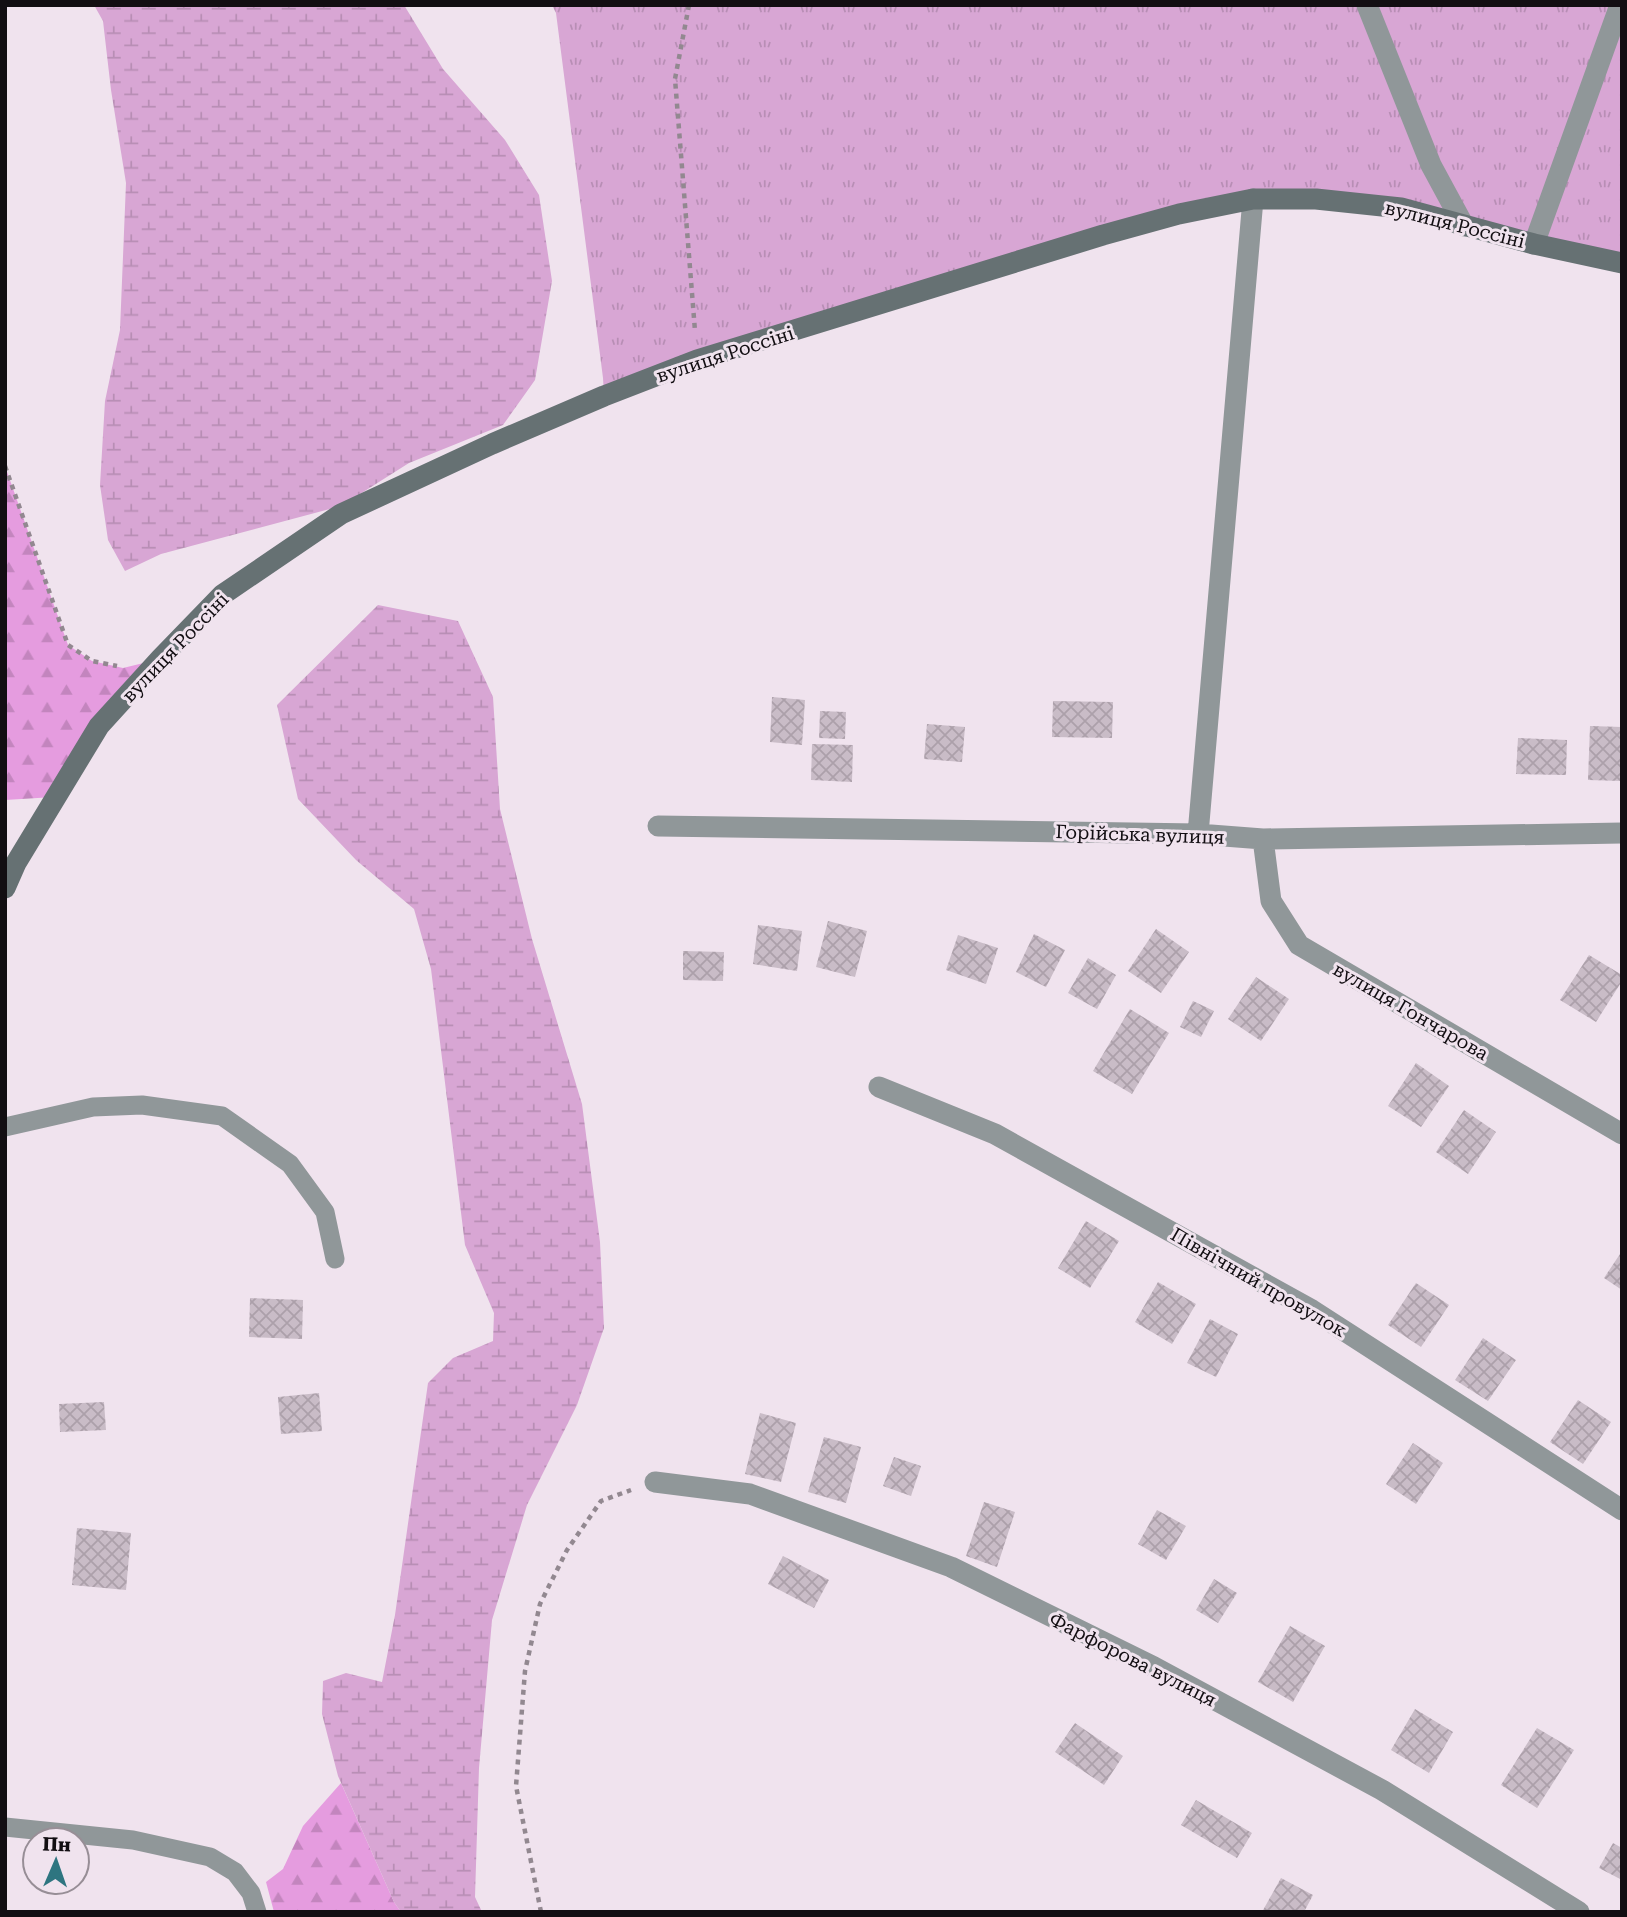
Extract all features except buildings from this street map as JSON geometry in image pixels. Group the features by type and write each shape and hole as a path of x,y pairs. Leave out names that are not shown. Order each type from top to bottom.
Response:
{"street":[{"path":"1367,5 1431,165 1464,226"},
{"path":"1534,244 1620,5"},
{"name":"вулиця Россіні","path":"5,888 41,819 99,726 222,594 341,514 492,444 697,360 1103,235 1179,214 1253,199 1316,198 1401,208 1534,244 1622,263"},
{"path":"1198,834 1253,199"},
{"name":"Горійська вулиця","path":"658,826 1198,834 1263,839 1622,833"},
{"name":"вулиця Гончарова","path":"1263,839 1271,901 1299,945 1622,1134"},
{"name":"Північний провулок","path":"879,1087 995,1133 1312,1310 1622,1510"},
{"name":"Фарфорова вулиця","path":"655,1482 750,1494 951,1567 1154,1667 1382,1790 1579,1912"}],"lane":[{"path":"5,1127 93,1107 142,1105 222,1116 290,1164 325,1212 335,1259"},
{"path":"5,1827 133,1840 211,1857 235,1872 251,1893 257,1912"}],"path":[{"path":"689,5 675,79 697,360"},
{"path":"5,466 68,645 92,661 123,668 160,659"},
{"path":"541,1912 516,1786 525,1671 540,1604 567,1550 601,1501 655,1482"}],"green space":[{"path":"94,5 404,5 443,69 505,140 539,195 552,281 535,380 503,425 409,463 341,506 161,554 125,571 108,540 100,485 105,401 120,330 126,183 103,21"},
{"path":"552,5 1622,5 1622,263 1464,226 1253,199 604,396 556,13"},
{"path":"5,466 68,645 92,661 123,668 160,659 54,797 5,800"},
{"path":"378,605 458,621 493,697 500,809 532,939 582,1104 600,1242 604,1328 577,1405 527,1505 492,1620 479,1768 475,1897 482,1912 401,1912 394,1902 338,1776 322,1714 323,1681 346,1673 382,1682 395,1615 428,1383 453,1358 493,1341 494,1313 465,1245 431,969 414,909 356,860 298,799 277,705"},
{"path":"341,1783 394,1902 401,1912 274,1912 266,1882 283,1869 303,1826"}]}
